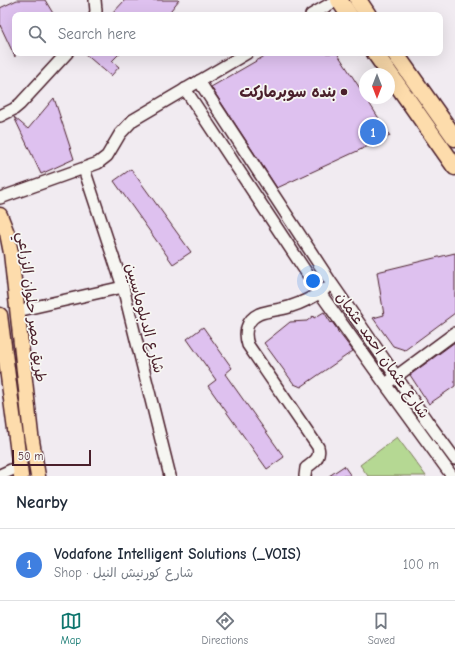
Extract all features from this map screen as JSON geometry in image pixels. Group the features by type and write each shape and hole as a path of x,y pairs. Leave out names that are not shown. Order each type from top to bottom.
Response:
{"highway":[{"path":"338,0 347,12"},
{"path":"358,0 366,12"},
{"path":"377,56 455,167"},
{"path":"397,56 455,138"}],"main road":[{"name":"طريق مصر حلوان الزراعي","path":"0,215 7,233 10,248 31,435 38,476"},
{"path":"0,315 21,471"}],"street":[{"path":"95,0 96,12"},
{"path":"316,12 338,0"},
{"path":"0,116 14,109 20,104 64,56"},
{"path":"0,198 98,164 107,156 120,134 134,120 241,56"},
{"name":"شارع عثمان احمد عثمان","path":"200,81 332,284 455,459"},
{"name":"شارع عثمان احمد عثمان","path":"185,89 320,293 452,476"},
{"name":"شارع الدبلوماسيين","path":"84,169 123,287 170,476"},
{"path":"255,195 268,187"},
{"path":"305,476 306,468 317,459 319,455 318,447 248,345 246,331 248,324 259,314 294,305 320,293 332,284"},
{"path":"17,311 123,287"},
{"path":"385,384 455,333"},
{"path":"0,475 21,471"}],"green space":[{"path":"397,437 426,476 368,476 360,465"}],"building":[{"path":"17,0 45,0 52,12 12,12 12,51 0,25 0,8"},
{"path":"125,0 179,0 169,12 114,12"},
{"path":"88,56 117,56 112,61 119,67 111,76"},
{"path":"265,56 339,56 359,87 359,104 370,104 390,136 277,188 211,87"},
{"path":"54,98 74,159 41,174 14,117 28,129"},
{"path":"131,169 191,252 173,264 114,181"},
{"path":"455,253 455,313 405,350 393,346 373,318 384,315 377,272"},
{"path":"324,312 353,351 301,387 294,384 264,343 290,322 307,321 313,316 314,318"},
{"path":"203,327 232,368 225,374 284,457 267,469 208,386 216,380 187,339"},
{"path":"455,342 455,386 429,404 410,375"},
{"path":"344,466 351,476 329,476"}],"place":[{"name":"بنده سوبرماركت","path":"344,92"},
{"name":"Vodafone Intelligent Solutions (_VOIS)","path":"373,132"}]}
